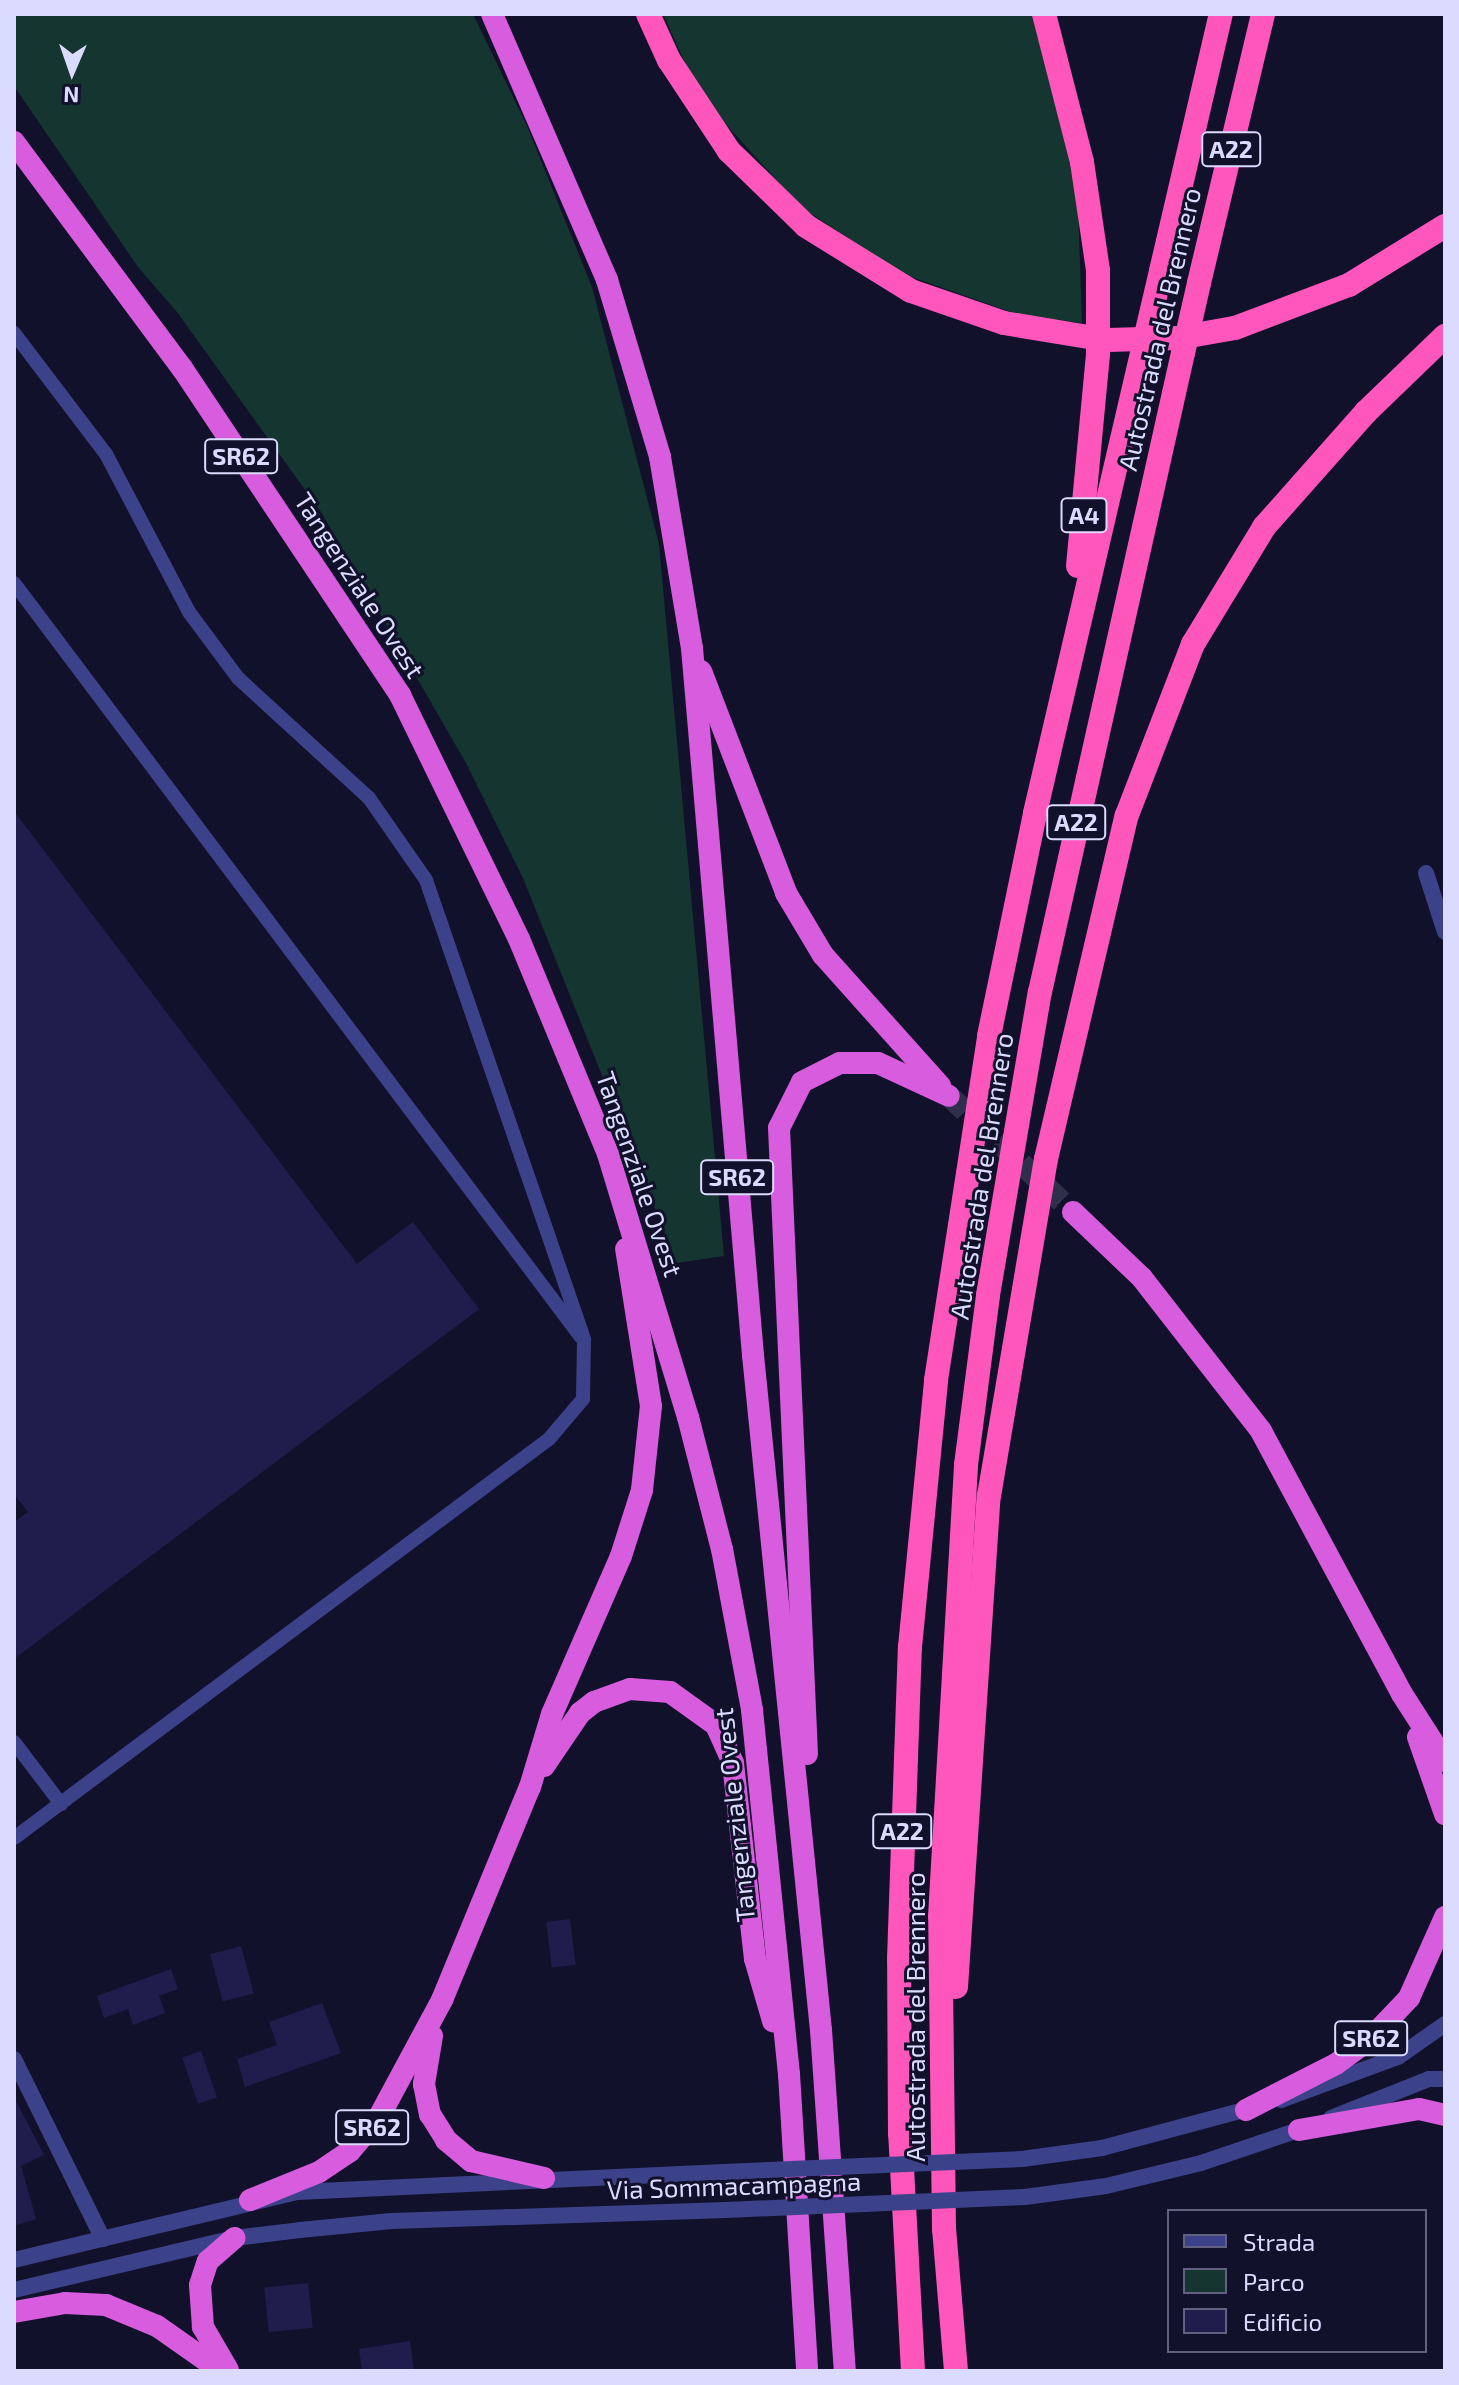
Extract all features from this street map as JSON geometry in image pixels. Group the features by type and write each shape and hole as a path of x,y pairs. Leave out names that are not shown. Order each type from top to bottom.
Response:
{"highway":[{"name":"SR62","path":"492,14 607,280 660,457 692,648 751,1339 807,1887 845,2371"},
{"path":"648,14 669,60 721,141 806,226 911,291 1004,323 1107,340 1178,338 1235,328 1349,285 1445,226"},
{"name":"A4","path":"1044,14 1082,162 1098,271 1098,354 1067,676"},
{"name":"Autostrada del Brennero","path":"913,2371 900,2134 899,1959 910,1647 922,1512 973,1127 1067,676 1221,14"},
{"name":"Autostrada del Brennero","path":"956,2371 944,2229 940,1917 946,1759 966,1465 986,1310 1040,992 1183,353 1263,14"},
{"name":"Tangenziale Ovest","path":"14,142 21,158 182,368 400,695 519,939 608,1154 688,1417 722,1549 752,1710 789,2074 807,2371"},
{"path":"944,2229 989,1496 1046,1159 1127,815 1193,644 1264,527 1366,412 1445,336"},
{"name":"SR62","path":"692,648 786,893 823,955 949,1096 878,1063 840,1063 802,1082 779,1128 776,1152 806,1670 807,1887"},
{"name":"SR62","path":"250,2200 319,2172 365,2136 442,2000 530,1787 552,1714 621,1556 642,1490 648,1448 648,1377 608,1154"},
{"path":"1073,1212 1142,1278 1261,1431 1402,1694 1445,1761"},
{"name":"SR62","path":"530,1787 580,1713 612,1694 670,1692 716,1725 733,1763 755,1959 789,2074"},
{"path":"1402,1694 1445,1814"},
{"name":"SR62","path":"1246,2110 1336,2064 1370,2039 1409,1998 1445,1917"},
{"name":"SR62","path":"442,2000 424,2084 436,2127 471,2161 544,2178"},
{"path":"1299,2130 1419,2109 1445,2115"},
{"path":"229,2371 203,2327 200,2285 208,2261 234,2238"},
{"path":"14,2312 65,2303 106,2305 157,2326 221,2371"}],"street":[{"path":"1426,873 1445,932"},
{"name":"Via Sommacampagna","path":"14,2260 250,2200 342,2187 1022,2159 1102,2148 1329,2086 1398,2057 1445,2024"},
{"path":"14,2059 103,2239"},
{"name":"Via Sommacampagna","path":"14,2290 234,2238 392,2221 1025,2197 1133,2180 1299,2130 1429,2079 1445,2079"}],"lane":[{"path":"14,333 106,454 189,612 238,678 369,798 426,880 584,1340 583,1399 549,1439 14,1838"},
{"path":"14,583 584,1340"},
{"path":"14,1742 61,1804"}],"green space":[{"path":"14,14 473,14 527,126 592,287 659,544 724,1256 677,1263 523,878 466,763 321,512 177,312 138,267 14,86"},
{"path":"663,14 1033,14 1057,96 1078,205 1082,323 1017,314 903,274 801,207 722,120 689,71"}],"building":[{"path":"14,811 357,1264 413,1222 479,1309 14,1659 14,1522 28,1512 14,1494"},
{"path":"570,1919 576,1965 552,1968 546,1922"},
{"path":"241,1946 254,1993 223,2002 210,1954"},
{"path":"171,1969 178,1989 159,1996 165,2013 133,2025 128,2009 104,2018 97,1996"},
{"path":"322,2003 341,2053 245,2087 237,2059 277,2045 269,2022"},
{"path":"201,2051 217,2097 198,2104 182,2058"},
{"path":"14,2097 44,2155 21,2166 36,2219 14,2226"},
{"path":"308,2283 313,2328 269,2332 264,2288"},
{"path":"410,2341 414,2371 362,2371 359,2349"}],"tunnel":[{"path":"949,1096 1073,1212"}]}
